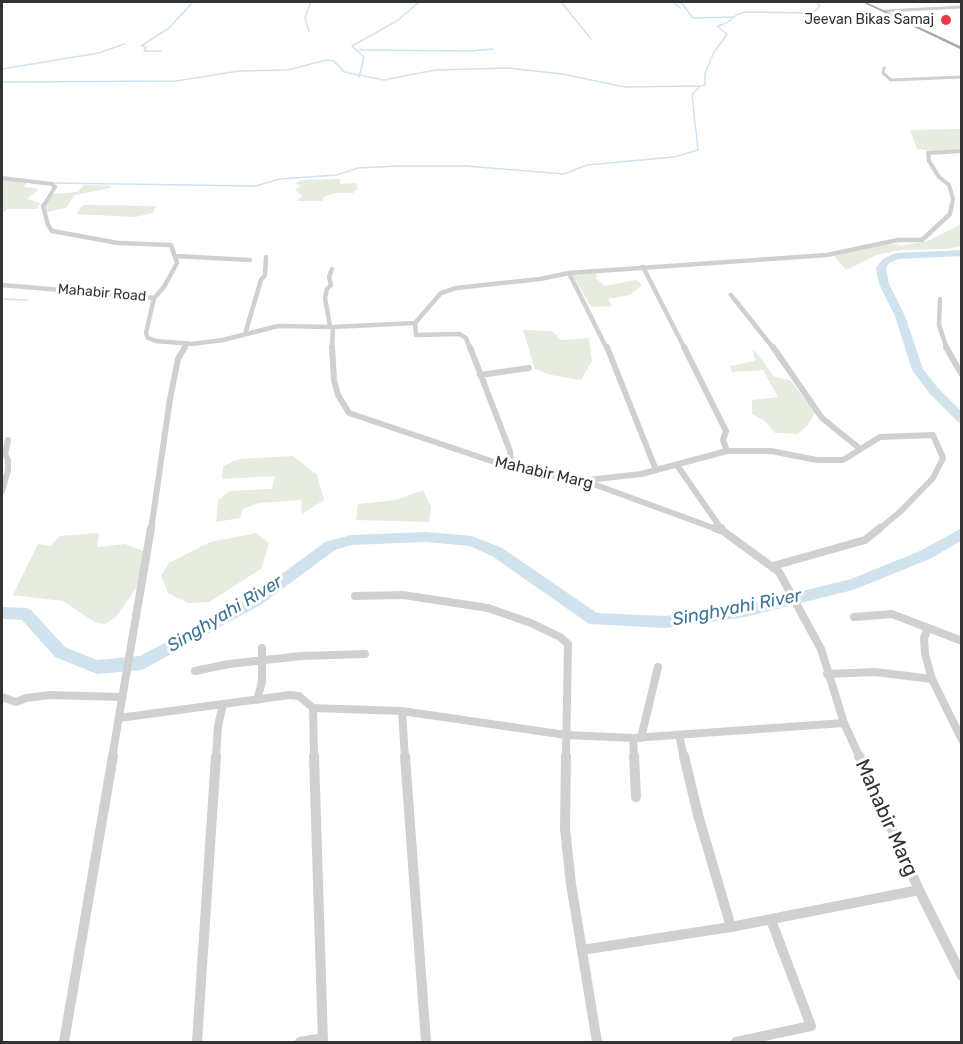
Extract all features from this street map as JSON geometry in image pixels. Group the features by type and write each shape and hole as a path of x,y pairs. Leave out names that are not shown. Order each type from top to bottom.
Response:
{"main road":[{"path":"864,2 962,49"}],"street":[{"path":"885,11 962,7"},
{"path":"884,68 883,73 891,81 962,77"},
{"path":"512,468 510,451 464,335 416,335 415,322 444,290 540,279 569,273 790,259 827,255 898,240 922,240 950,214 954,199 949,185 939,177 929,161 928,153 962,151"},
{"path":"2,178 52,184 55,187 43,206 52,231 118,243 171,245 177,263 164,287 154,298"},
{"path":"175,256 249,260"},
{"path":"245,334 259,286 265,275 266,257"},
{"path":"643,267 721,420 726,431 723,440 727,451"},
{"name":"Mahabir Marg","path":"332,269 329,278 331,285 327,289 325,298 331,326 331,358 338,395 349,413 512,468 585,481 723,531 776,569 821,649 844,723 919,890 962,976"},
{"path":"569,273 605,343 656,470"},
{"name":"Mahabir Road","path":"2,285 142,295 154,298 146,333 148,338 156,341 212,342 278,326 415,322"},
{"path":"731,295 762,332 822,418 859,448"},
{"path":"940,299 939,326 946,347 962,375"},
{"path":"64,1042 161,471 170,399 178,359 187,343"},
{"path":"480,375 529,368"},
{"path":"585,481 641,474 727,451 771,452 817,460 843,460 880,437 933,435 943,458 933,478 913,499 865,540 776,569"},
{"path":"2,491 8,470 8,460 5,454 8,440"},
{"path":"678,465 723,531"},
{"path":"355,596 403,595 488,608 512,615 560,637 568,644 566,735 568,780 565,829 571,884 597,1042"},
{"path":"854,618 892,614 962,641"},
{"path":"928,628 924,638 925,654 932,679 962,740"},
{"path":"256,699 262,682 262,648"},
{"path":"195,671 229,664 330,653 364,654"},
{"path":"636,796 637,738 658,667"},
{"path":"827,674 874,672 932,679"},
{"path":"2,697 16,702 26,698 50,695 123,693"},
{"path":"119,718 256,699 299,696 313,708 402,711 566,735 637,738 844,723"},
{"path":"197,1042 218,726 223,704"},
{"path":"300,1042 323,1040 313,708"},
{"path":"402,711 426,1042"},
{"path":"679,735 698,815 731,927"},
{"path":"582,950 771,920 919,890"},
{"path":"736,1042 811,1026 771,920"}],"shaded area":[{"path":"961,129 961,149 933,151 917,149 910,130"},
{"path":"3,179 21,180 26,183 24,187 39,189 27,199 40,203 37,209 7,209 2,214"},
{"path":"340,179 340,184 356,183 358,189 353,193 325,196 322,201 297,201 302,196 295,190 301,186 296,183 301,180"},
{"path":"84,185 111,186 75,195 66,208 47,212 45,206 53,194 77,192"},
{"path":"83,205 156,206 153,213 135,217 76,214"},
{"path":"961,221 961,246 948,249 901,250 877,255 846,270 834,256 884,245 899,246 928,241 959,225"},
{"path":"597,273 596,278 604,286 636,280 642,285 630,295 608,299 612,306 591,307 573,275"},
{"path":"523,330 552,331 561,340 589,338 592,361 581,380 551,375 535,369"},
{"path":"753,350 774,377 790,380 815,412 807,426 798,434 775,433 765,421 752,414 752,400 778,397 763,370 732,372 730,366 755,361"},
{"path":"293,456 317,475 324,500 302,514 301,500 259,503 243,509 240,518 216,522 218,500 230,491 272,489 275,476 222,479 223,466 239,459"},
{"path":"423,490 431,507 429,522 356,520 358,504 396,500"},
{"path":"99,533 97,547 125,544 146,552 137,587 116,617 105,624 96,623 63,601 13,595 38,544 51,546 59,536"},
{"path":"256,533 269,543 261,569 209,602 188,603 168,593 161,576 169,563 210,542"}],"waterway":[{"path":"161,51 144,51 146,47 141,46 169,28 193,2"},
{"path":"309,31 305,17 311,2"},
{"path":"363,56 352,46 397,21 419,2"},
{"path":"561,2 591,39"},
{"path":"673,2 680,8"},
{"path":"681,2 693,18 733,17"},
{"path":"700,86 705,85 705,74 713,54 727,34 717,26 725,24 738,14 747,12 813,13 820,6 817,2"},
{"path":"2,69 99,53 124,44"},
{"path":"360,50 469,51 493,49"},
{"path":"359,75 364,57"},
{"path":"2,82 176,81 239,71 288,70 326,60 334,61 344,72 359,75"},
{"path":"359,75 384,80 435,70 508,68 562,74 625,87 700,86"},
{"path":"52,183 255,186 280,179 337,175 358,168 400,166 466,166 564,174 587,165 674,157 698,150 692,95 700,86"},
{"name":"Singhyahi River","path":"962,253 896,256 886,261 881,268 884,284 900,316 918,370 934,391 962,419"},
{"path":"2,299 27,300"},
{"name":"Singhyahi River","path":"2,613 26,614 60,652 97,667 142,663 257,600 330,546 351,540 426,537 472,541 497,552 594,619 665,622 745,611 853,584 925,555 962,533"}],"place":[{"name":"Jeevan Bikas Samaj","path":"946,20"}]}
